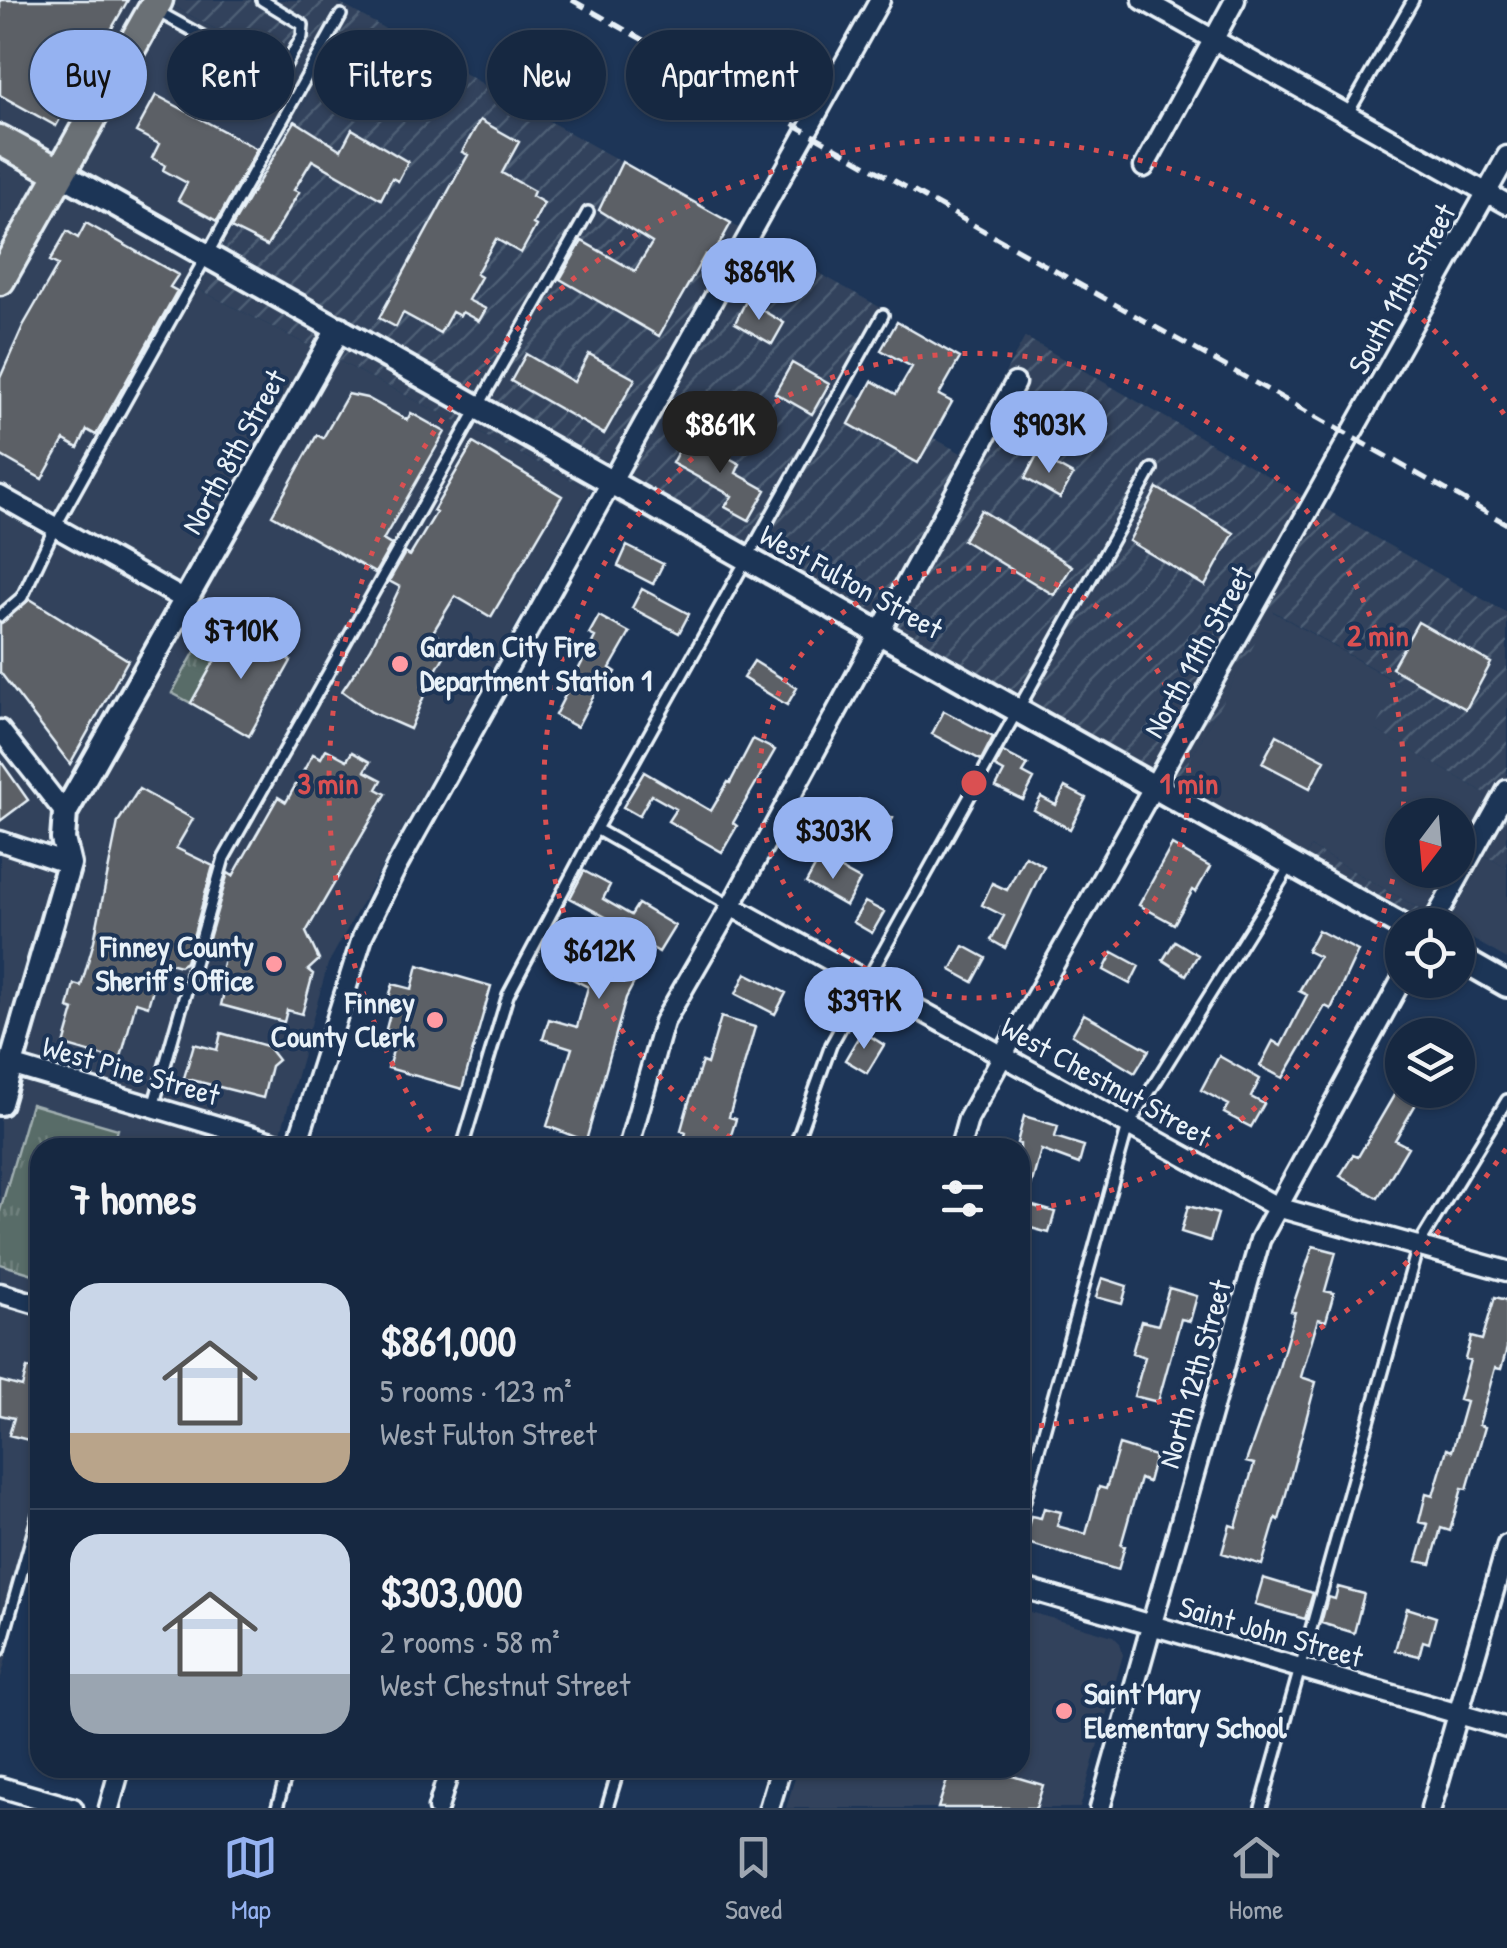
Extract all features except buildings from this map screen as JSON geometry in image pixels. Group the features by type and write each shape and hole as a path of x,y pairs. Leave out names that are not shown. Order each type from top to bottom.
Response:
{"main road":[{"path":"0,280 155,4"},
{"path":"0,140 60,173"}],"street":[{"path":"297,1138 362,935 460,748 880,0"},
{"path":"1143,0 1507,204"},
{"path":"1144,167 1236,0"},
{"name":"South 11th Street","path":"1344,448 1507,156"},
{"name":"West Fulton Street","path":"60,173 1385,916"},
{"name":"North 8th Street","path":"64,813 339,328"},
{"path":"631,1138 664,1022 1016,384"},
{"name":"North 11th Street","path":"963,1138 968,1120 1002,1057 1344,448"},
{"path":"0,496 185,600"},
{"path":"0,730 64,813 63,839 69,864 0,1103"},
{"path":"1441,908 1507,790"},
{"path":"0,841 69,864"},
{"name":"West Chestnut Street","path":"731,906 1277,1207 1507,1271"},
{"path":"1475,966 1507,984"},
{"name":"North 12th Street","path":"1100,1808 1260,1240 1391,998"},
{"name":"West Pine Street","path":"11,1065 260,1138"},
{"path":"0,1294 30,1302"},
{"path":"1431,1808 1507,1546"},
{"name":"Saint John Street","path":"1030,1590 1507,1728"},
{"path":"108,1808 117,1778"},
{"path":"438,1808 447,1778"},
{"path":"769,1808 778,1778"},
{"path":"0,1787 73,1808"}],"lane":[{"path":"155,4 276,73 282,71 302,37 303,24 262,0"},
{"path":"1347,114 1412,0"},
{"path":"0,616 22,598 55,527 342,15"},
{"path":"153,1107 224,858 588,212"},
{"path":"465,1138 508,996 596,828 883,315"},
{"path":"798,1138 831,1045 1152,469"},
{"name":"West Chestnut Street","path":"596,828 731,906"},
{"path":"1030,1482 1128,1126 1292,864"},
{"path":"1261,1808 1418,1246 1507,1100"},
{"path":"0,1650 30,1544"},
{"path":"276,1808 285,1778"},
{"path":"607,1808 616,1778"}],"shaded area":[{"path":"0,0 163,0 217,30 167,30 167,120 294,120 294,73 314,84 314,87 198,289 591,490 328,964 280,1138 30,1138 30,1571 0,1681"},
{"path":"163,0 334,0 387,30 314,30 314,84 294,73 294,30 217,30"},
{"path":"467,75 487,86 487,120 547,120 892,314 848,391 961,453 1025,337 1507,613 1507,868 1486,856 1485,793 1375,730 1400,684 1273,611 1163,808 591,490 198,289 314,87 314,120 467,120"},
{"path":"1272,611 1401,685 1376,730 1485,793 1486,856 1507,868 1507,959 1475,941 1475,908 1418,908 1311,847 1291,880 1163,808"},
{"path":"1311,847 1418,908 1385,908 1385,933 1291,880"},
{"name":"Saint Mary Elementary School","path":"1030,1612 1113,1636 1120,1643 1123,1655 1080,1808 786,1808 795,1778 1030,1778"}],"green space":[{"path":"214,617 233,628 191,703 172,693"},
{"path":"31,1104 118,1129 116,1138 30,1138 30,1273 0,1264 0,1211"}],"railway":[{"path":"572,0 1507,524"}],"place":[{"name":"Garden City Fire Department Station 1","path":"400,664"},
{"name":"Finney County Sheriff's Office","path":"274,964"},
{"name":"Finney County Clerk","path":"435,1020"},
{"name":"Saint Mary Elementary School","path":"1064,1711"}]}
